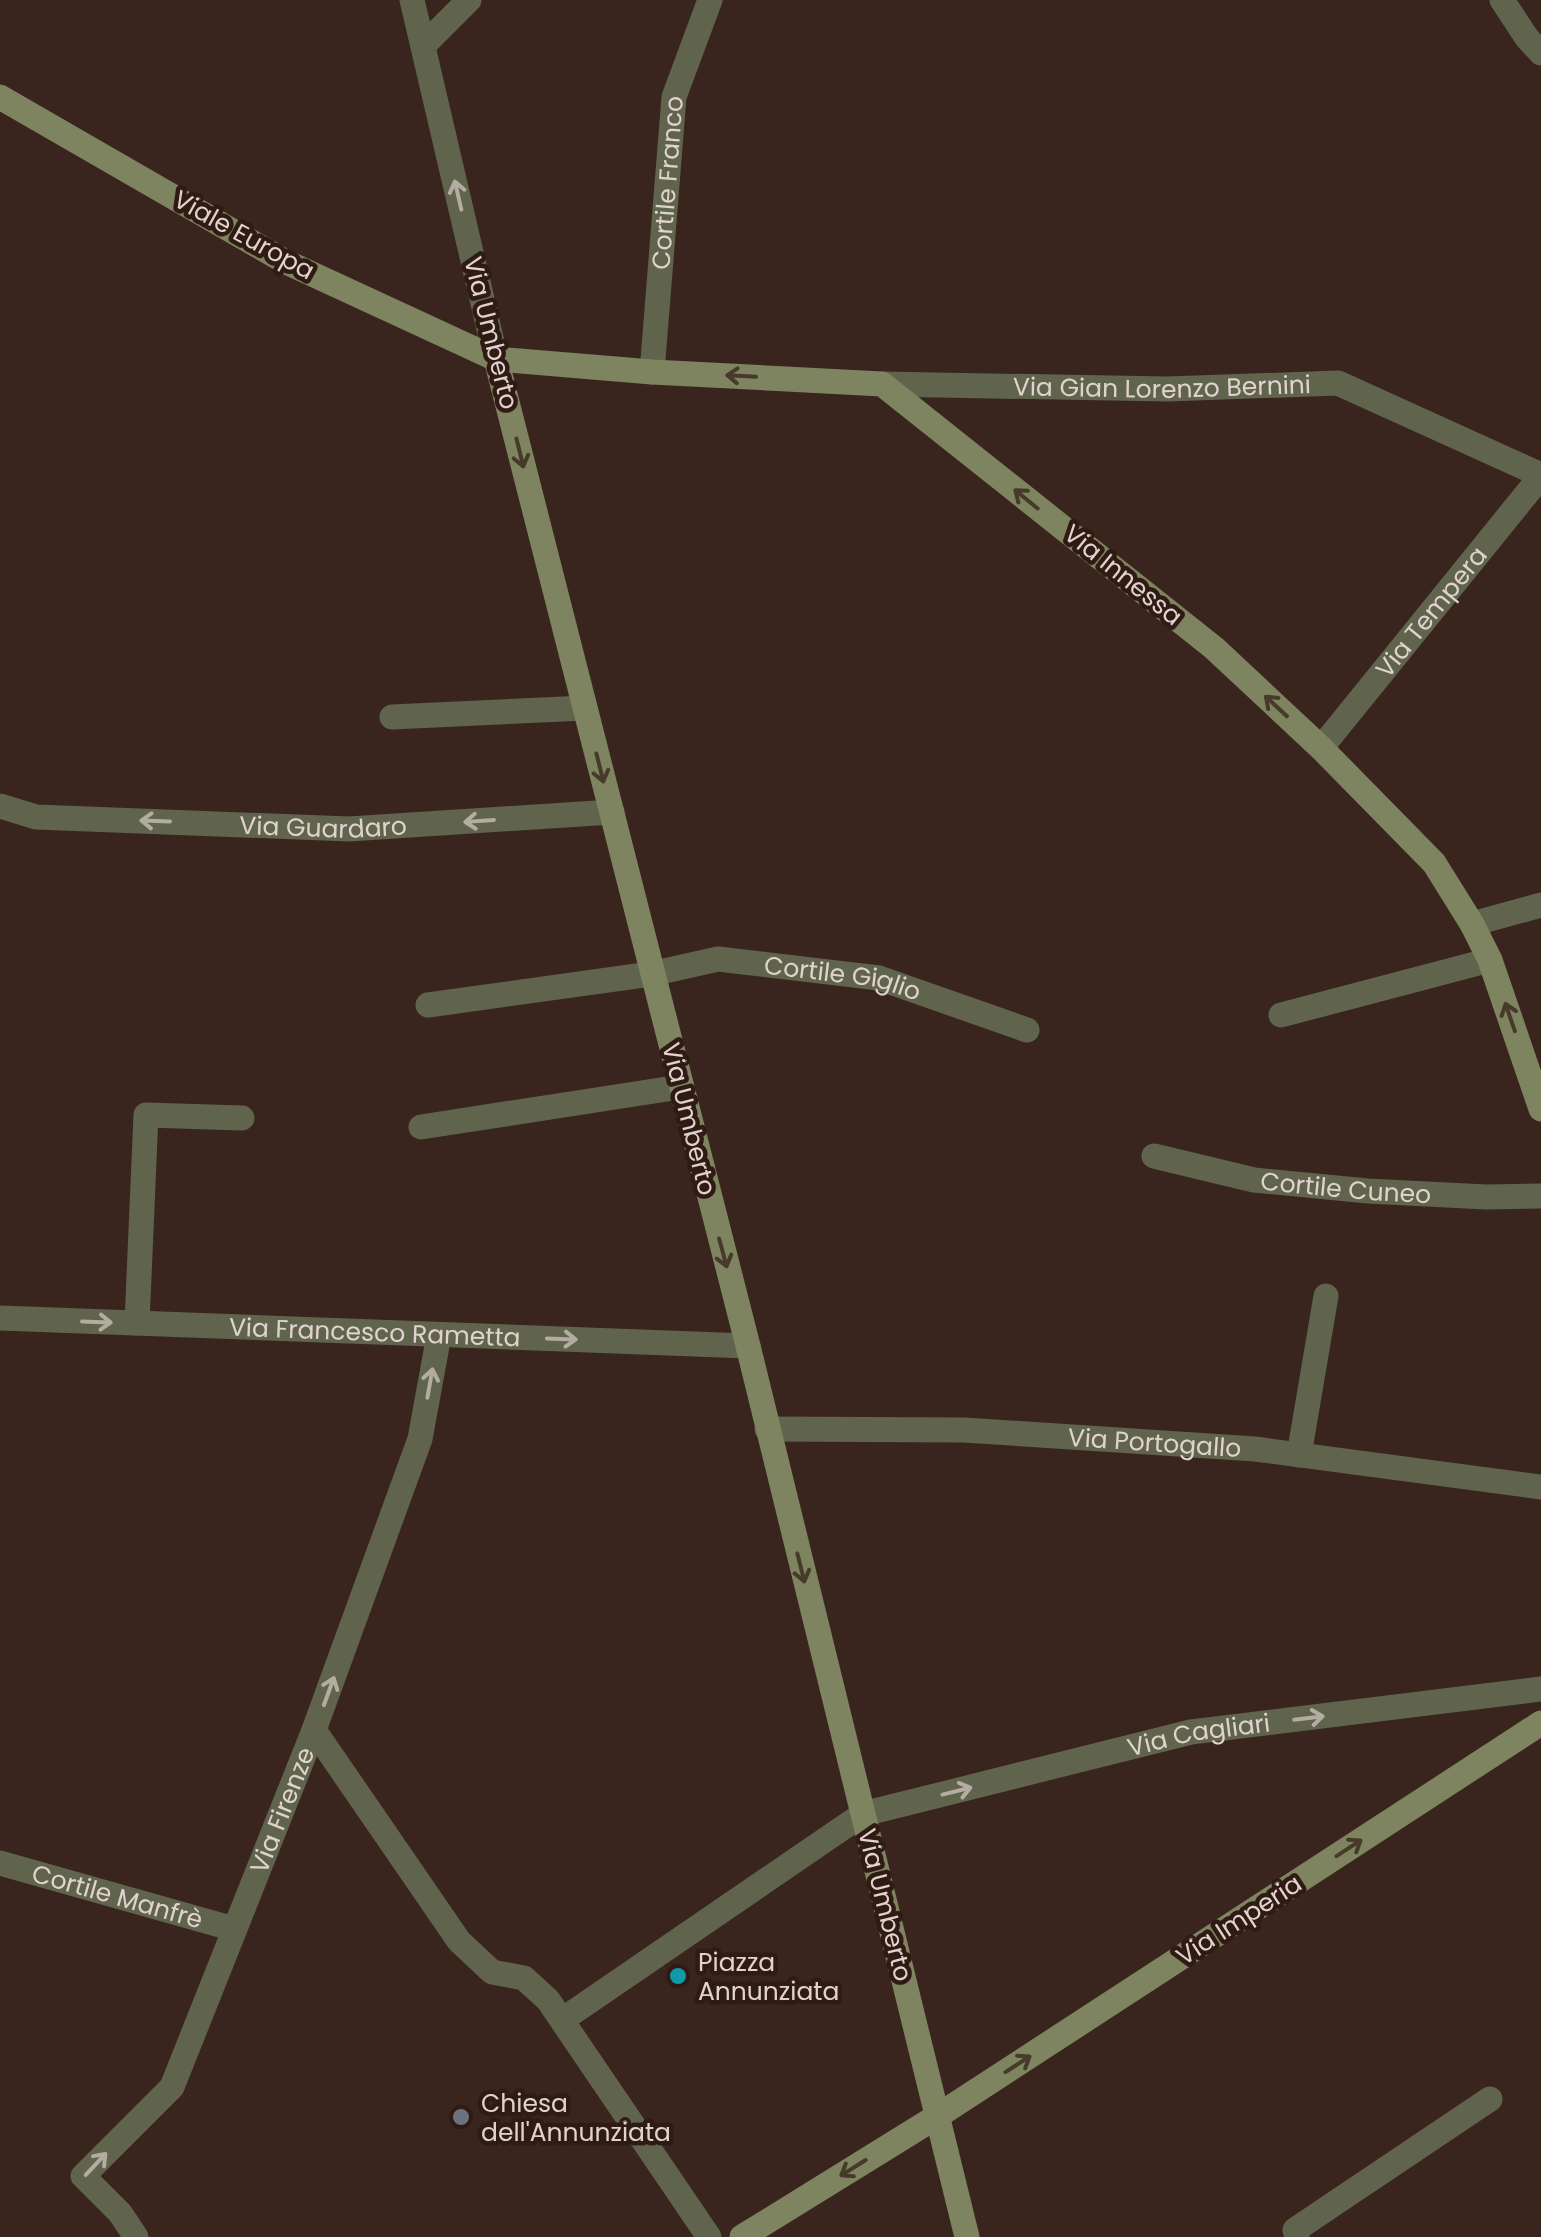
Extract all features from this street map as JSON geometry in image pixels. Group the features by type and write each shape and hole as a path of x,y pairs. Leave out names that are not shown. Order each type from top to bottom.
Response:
{"street":[{"name":"Via Umberto","path":"412,0 496,358 748,1346 967,2237"},
{"path":"423,46 469,0"},
{"name":"Cortile Franco","path":"652,372 674,97 710,0"},
{"path":"1502,0 1526,38 1541,52"},
{"name":"Viale Europa","path":"0,97 286,262 496,358"},
{"path":"496,358 652,372 882,384"},
{"name":"Via Gian Lorenzo Bernini","path":"882,384 1167,389 1338,383 1541,475"},
{"name":"Via Innessa","path":"882,384 1214,648 1321,748 1434,863 1490,960 1541,1109"},
{"name":"Via Tempera","path":"1321,748 1541,475"},
{"path":"392,717 586,708"},
{"name":"Via Guardaro","path":"0,806 36,816 349,829 612,812"},
{"path":"1472,924 1541,904"},
{"name":"Cortile Giglio","path":"428,1006 651,974 718,959 879,978 1028,1030"},
{"path":"1282,1015 1490,960"},
{"path":"421,1127 680,1088"},
{"path":"137,1323 146,1115 242,1118"},
{"name":"Cortile Cuneo","path":"1154,1156 1254,1180 1368,1191 1541,1196"},
{"path":"1299,1455 1326,1296"},
{"name":"Via Francesco Rametta","path":"0,1318 748,1346"},
{"name":"Via Firenze","path":"136,2237 120,2213 84,2176 172,2087 314,1730 420,1439 438,1334"},
{"name":"Via Portogallo","path":"767,1428 964,1430 1255,1449 1541,1487"},
{"name":"Via Cagliari","path":"862,1814 1191,1732 1541,1689"},
{"name":"Via Imperia","path":"742,2237 936,2117 1541,1723"},
{"path":"314,1730 459,1942 492,1972 524,1978 548,2000 709,2237"},
{"path":"562,2020 862,1814"},
{"name":"Cortile Manfrè","path":"0,1863 234,1930"},
{"path":"1297,2237 1294,2230 1490,2098"}],"place":[{"name":"Piazza Annunziata","path":"678,1976"},
{"name":"Chiesa dell'Annunziata","path":"461,2117"}]}
